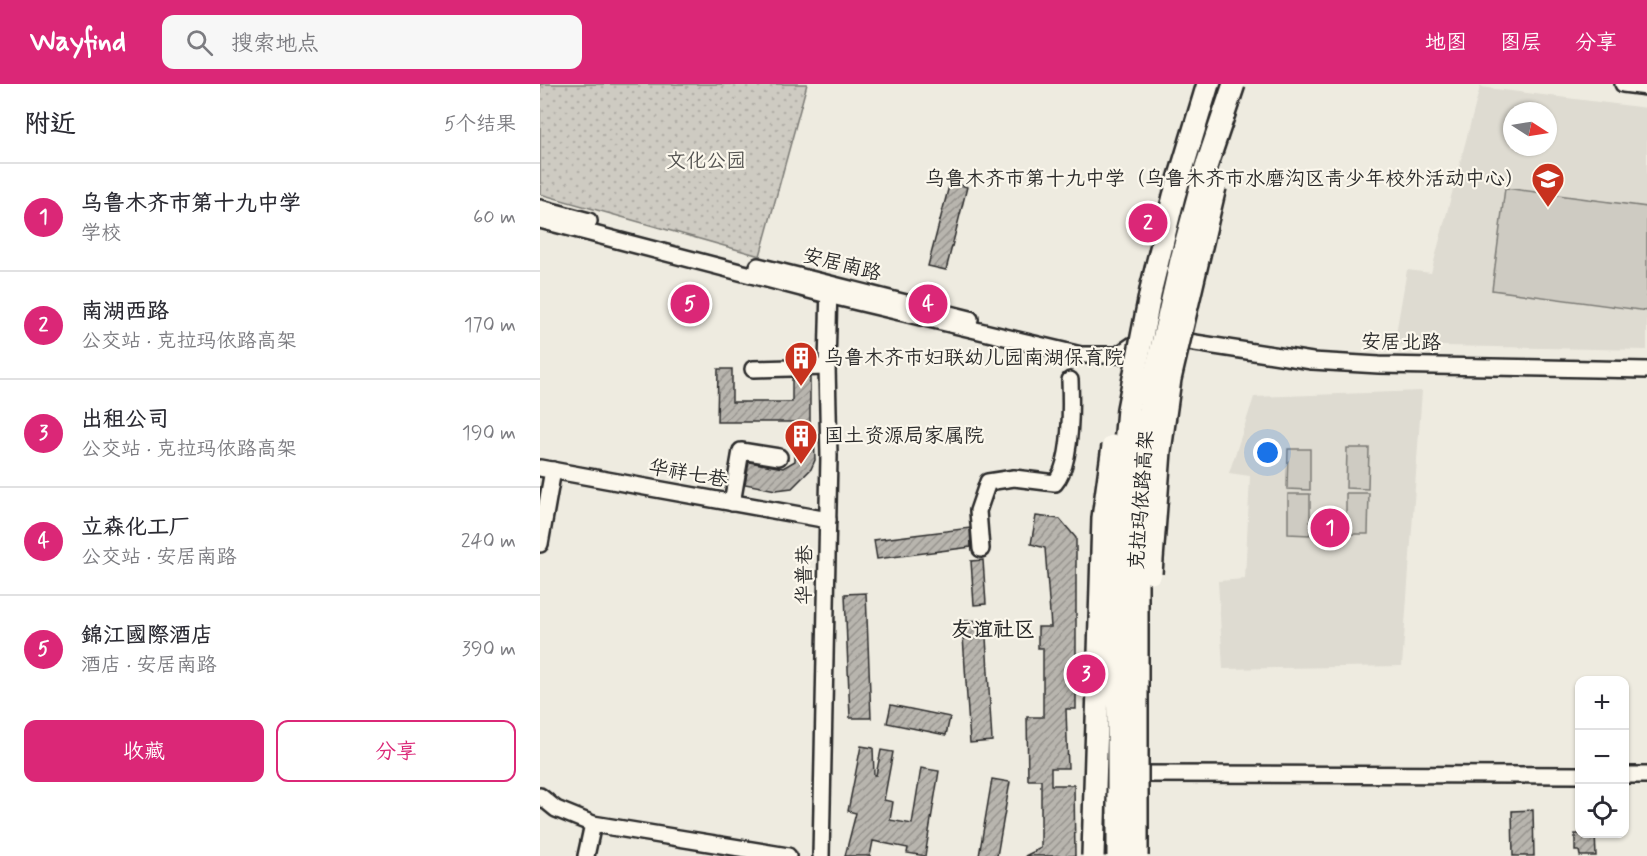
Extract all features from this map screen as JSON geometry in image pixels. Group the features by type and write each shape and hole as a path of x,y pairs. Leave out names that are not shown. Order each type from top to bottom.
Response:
{"highway":[{"name":"克拉玛依路高架","path":"1118,856 1118,525 1128,410 1152,285 1174,196 1208,84"},
{"name":"克拉玛依路高架","path":"1137,856 1137,533 1140,462 1153,384 1181,260 1206,166 1232,91"},
{"path":"1148,774 1151,554 1160,451 1170,380 1220,163 1232,91"},
{"path":"1093,856 1103,518 1122,389 1152,285"}],"street":[{"path":"1623,84 1647,87"},
{"name":"安居南路","path":"540,208 738,261 829,289"},
{"name":"安居南路","path":"540,219 829,289 1081,355 1118,355 1143,338 1161,334"},
{"name":"华普巷","path":"820,856 828,520 829,289"},
{"name":"安居北路","path":"1161,334 1210,335 1311,353 1377,357 1647,362"},
{"name":"安居北路","path":"1161,334 1312,361 1647,370"},
{"path":"753,369 827,367"},
{"path":"981,549 978,511 988,482 1014,478 1055,483 1060,477 1066,463 1070,380"},
{"path":"732,503 741,451 779,457"},
{"path":"540,544 547,469"},
{"name":"华祥七巷","path":"547,469 828,520"},
{"path":"1115,774 1575,775"},
{"path":"1629,775 1647,775"},
{"path":"540,796 556,810 593,824 788,856"},
{"path":"586,856 593,824"}],"shaded area":[{"name":"乌鲁木齐市第十九中学（乌鲁木齐市水磨沟区青少年校外活动中心）","path":"1480,87 1647,108 1647,350 1394,345 1407,270 1431,273"},
{"path":"1422,391 1402,666 1223,669 1218,581 1245,579 1250,476 1229,473 1254,397"}],"green space":[{"name":"文化公园","path":"540,84 807,84 760,256 540,194"},
{"path":"1505,188 1647,207 1647,311 1492,290"},
{"path":"1347,448 1369,448 1368,489 1346,488"},
{"path":"1288,449 1310,449 1310,490 1287,489"},
{"path":"1346,493 1369,493 1368,534 1346,534"},
{"path":"1288,494 1310,494 1310,535 1288,534"}],"building":[{"path":"950,182 967,187 946,270 928,266"},
{"path":"718,369 732,369 732,402 792,402 792,378 810,377 810,433 814,433 815,460 811,469 792,488 776,490 745,484 749,462 783,468 795,461 795,422 717,422"},
{"path":"1036,516 1060,519 1076,538 1076,709 1066,709 1068,768 1051,768 1051,785 1074,785 1075,856 1025,856 1041,848 1041,780 1028,780 1027,717 1043,717 1043,648 1038,648 1038,627 1051,627 1045,548 1031,544"},
{"path":"970,528 971,547 877,559 874,540"},
{"path":"983,560 986,604 974,605 971,561"},
{"path":"866,593 871,718 850,718 845,594"},
{"path":"985,620 992,741 970,743 962,621"},
{"path":"891,705 950,717 946,735 887,723"},
{"path":"861,746 873,748 874,775 876,775 881,750 893,752 884,800 893,802 890,820 912,824 921,768 939,771 925,856 907,853 908,848 873,841 870,856 845,856 856,813 848,811"},
{"path":"992,779 1010,782 997,856 979,856"},
{"path":"1533,810 1534,856 1513,856 1512,811"},
{"path":"1575,838 1595,838 1596,856 1580,856 1579,851 1575,851"}],"place":[{"name":"乌鲁木齐市第十九中学（乌鲁木齐市水磨沟区青少年校外活动中心）","path":"1548,208"},
{"name":"南湖西路","path":"1148,223"},
{"name":"錦江國際酒店","path":"690,304"},
{"name":"立森化工厂","path":"928,304"},
{"name":"乌鲁木齐市妇联幼儿园南湖保育院","path":"801,387"},
{"name":"国土资源局家属院","path":"801,465"},
{"name":"乌鲁木齐市第十九中学","path":"1330,528"},
{"name":"出租公司","path":"1086,674"}],"district":[{"name":"友谊社区","path":"993,630"}]}
